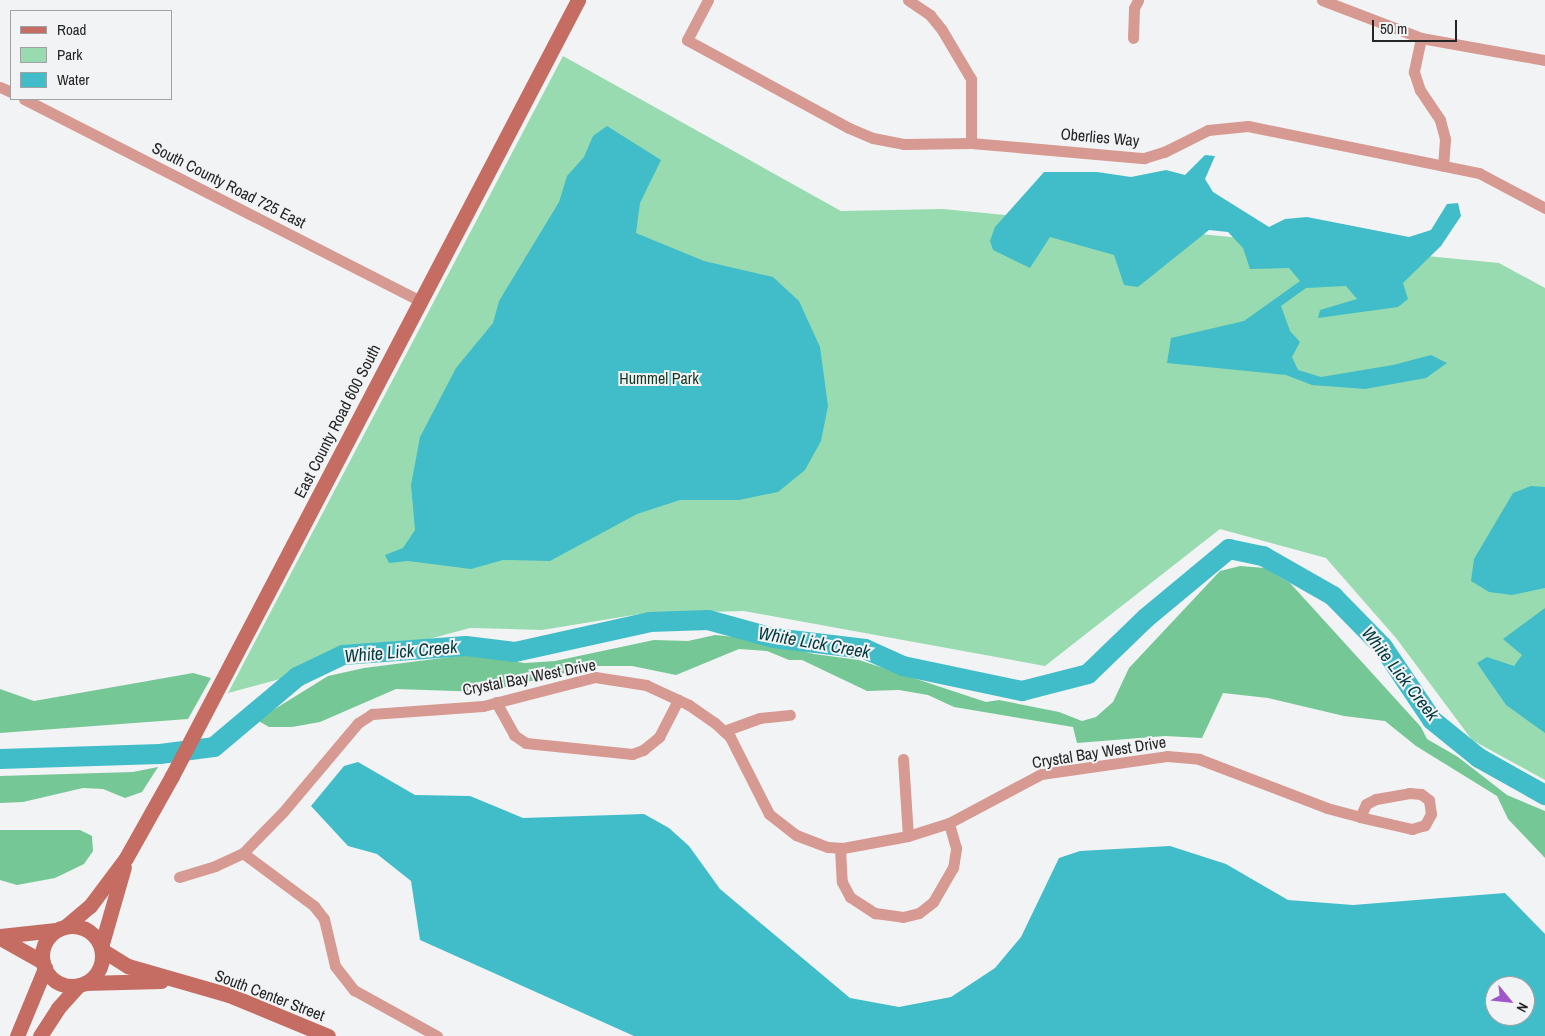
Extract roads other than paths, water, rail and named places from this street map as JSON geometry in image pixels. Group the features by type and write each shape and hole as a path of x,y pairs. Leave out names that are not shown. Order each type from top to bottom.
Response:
{"street":[{"name":"East County Road 600 South","path":"61,928 90,906 126,858 172,776 419,300 578,0"},
{"name":"Oberlies Way","path":"708,0 687,40 849,128 873,138 904,144 971,143 1144,158 1164,152 1208,130 1248,126 1478,173 1545,208"},
{"path":"908,0 930,15 942,30 971,79 971,143"},
{"path":"1133,38 1134,8 1138,0"},
{"path":"1322,0 1421,38 1545,60"},
{"path":"1421,38 1414,72 1420,90 1440,120 1446,139 1443,166"},
{"name":"South County Road 725 East","path":"26,100 419,300"},
{"name":"Crystal Bay West Drive","path":"179,877 215,866 243,853 283,812 358,723 372,714 496,702 595,677 646,685 678,700 724,731 769,814 796,835 840,848 908,836 948,823 1041,774 1175,756 1199,759 1327,808 1412,829 1425,825 1431,814 1429,800 1422,794 1409,793 1376,799 1366,804 1360,816"},
{"path":"496,702 514,735 526,743 632,754 643,750 659,736 678,700"},
{"path":"724,731 760,718 790,715"},
{"path":"903,759 908,836"},
{"path":"840,848 842,882 850,897 875,913 903,917 919,913 934,902 953,868 956,848 948,823"},
{"path":"243,853 314,906 324,919 335,966 354,990 438,1036"},
{"name":"East County Road 600 South","path":"102,948 126,858"},
{"path":"0,937 78,926 90,931 102,948 100,969 58,1008 40,1036"},
{"path":"17,1036 44,965 45,944 61,928"},
{"path":"0,937 44,965 58,983 82,984"},
{"name":"South Center Street","path":"102,948 128,966 229,996 328,1036"},
{"name":"South Center Street","path":"82,984 170,980"}],"water":[{"path":"607,126 661,160 640,203 636,233 704,261 773,277 799,301 820,347 828,406 821,441 805,470 778,492 739,500 680,500 637,514 550,561 503,560 471,569 408,561 389,563 385,555 403,548 415,530 411,485 420,437 456,368 493,323 499,301 559,202 567,176 584,157 593,136"},
{"path":"1205,155 1215,156 1205,179 1213,192 1269,227 1285,219 1307,217 1409,237 1431,230 1447,204 1458,203 1461,216 1441,246 1403,283 1408,299 1398,307 1318,318 1320,310 1357,299 1346,286 1306,288 1281,306 1290,331 1300,342 1292,357 1298,370 1321,377 1393,365 1431,355 1447,363 1426,378 1365,389 1312,385 1286,375 1167,363 1171,338 1244,321 1300,281 1289,268 1250,269 1243,248 1228,232 1209,230 1138,287 1124,285 1114,255 1050,237 1030,268 993,250 990,241 995,227 1044,172 1097,172 1131,177 1166,170 1185,175"},
{"path":"1531,486 1545,487 1545,588 1512,595 1489,592 1471,581 1474,559 1513,493"},
{"path":"1545,608 1545,733 1506,705 1477,663 1487,657 1514,666 1522,655 1503,639"},
{"path":"358,762 415,795 470,796 523,818 644,814 669,828 689,846 720,889 850,998 899,1007 951,997 995,968 1021,937 1059,858 1080,851 1170,846 1226,864 1288,900 1353,905 1505,893 1545,934 1545,1036 634,1036 420,940 411,881 377,854 348,846 311,806 344,766"}],"waterway":[{"name":"White Lick Creek","path":"0,759 160,754 214,747 297,677 343,655 466,646 515,652 650,622 708,620 774,638 865,649 903,666 1022,691 1088,674 1146,618 1229,549 1263,556 1333,596 1383,647 1432,720 1479,758 1545,795"}],"park label":[{"name":"Hummel Park","path":"659,378"}]}
